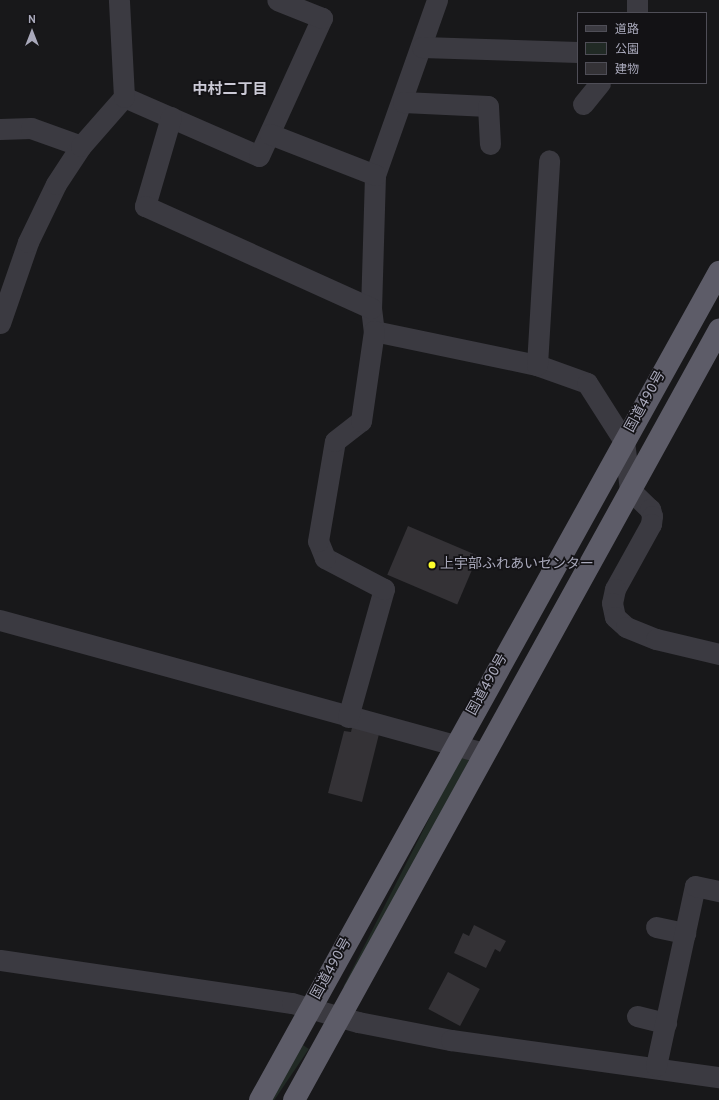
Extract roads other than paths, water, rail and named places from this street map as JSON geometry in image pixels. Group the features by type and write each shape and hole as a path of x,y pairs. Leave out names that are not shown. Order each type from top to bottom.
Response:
{"highway":[{"name":"国道490号","path":"260,1100 719,272"},
{"name":"国道490号","path":"294,1100 484,753 719,330"}],"street":[{"path":"0,323 28,242 56,184 81,146 124,96 119,0"},
{"path":"124,96 259,156 322,18 277,0"},
{"path":"348,716 384,589 325,558 318,540 335,441 361,421 374,331 371,308 375,175 403,102 437,0"},
{"path":"637,0 637,12"},
{"path":"422,47 577,52"},
{"path":"583,104 599,84"},
{"path":"403,102 488,106 490,144"},
{"path":"171,118 145,206 371,308"},
{"path":"0,129 31,128 81,146"},
{"path":"270,134 375,175"},
{"path":"536,365 549,160"},
{"path":"374,331 536,365 587,383 624,441 630,490 650,509 651,524 615,589 612,603 615,617 626,628 656,639 719,654"},
{"path":"0,620 484,753"},
{"path":"656,1066 695,886 719,891"},
{"path":"656,927 685,933"},
{"path":"0,960 311,1008 340,1016 451,1040 656,1066 719,1077"},
{"path":"637,1016 666,1023"}],"place":[{"name":"上宇部ふれあいセンター","path":"432,565"}],"district":[{"name":"中村二丁目","path":"230,91"}]}
